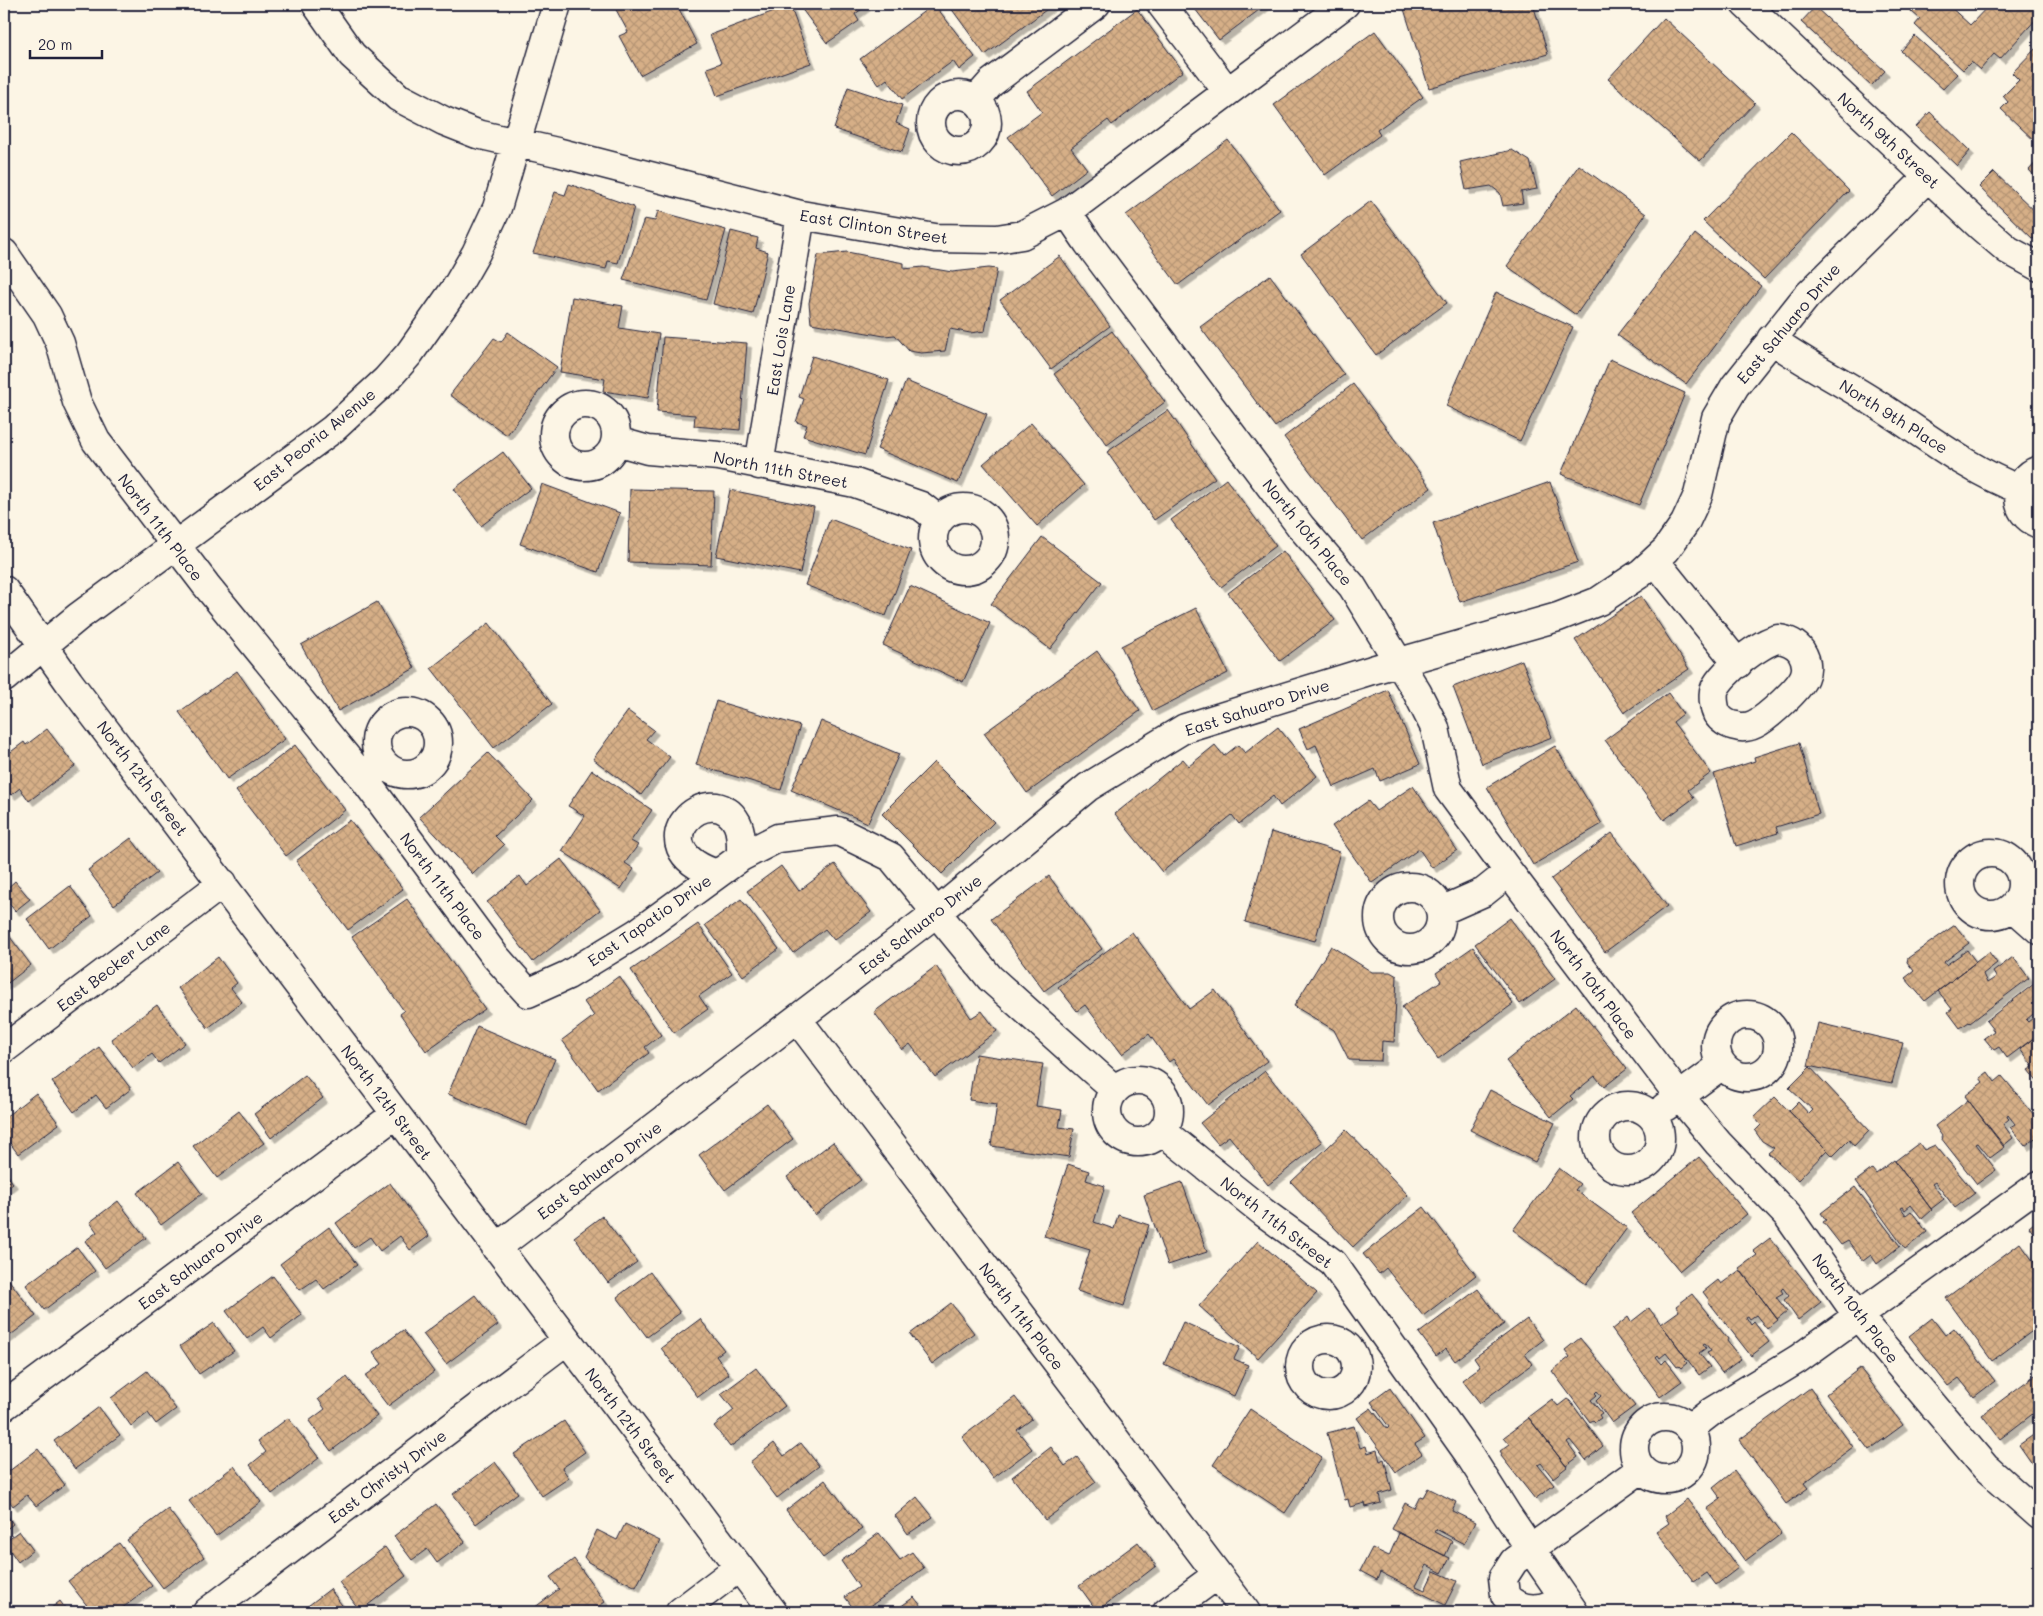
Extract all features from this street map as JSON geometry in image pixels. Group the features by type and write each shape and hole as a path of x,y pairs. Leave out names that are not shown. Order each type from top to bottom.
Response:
{"street":[{"name":"East Clinton Street","path":"316,4 352,55 398,97 444,121 469,131 801,215 935,238 964,240 1022,235 1067,212 1345,4"},
{"name":"East Peoria Avenue","path":"4,678 78,617 332,429 386,380 409,354 435,320 476,253 497,208 557,4"},
{"path":"976,100 991,83 1096,4"},
{"path":"1161,4 1227,91"},
{"name":"North 9th Street","path":"1745,4 2008,250 2039,267"},
{"name":"East Sahuaro Drive","path":"496,1248 798,1020 936,913 1088,787 1185,728 1399,663 1518,630 1599,601 1655,562 1685,523 1698,495 1716,418 1735,386 1771,339 1842,259 1928,177"},
{"name":"North 10th Place","path":"1067,212 1301,527 1352,586 1417,692 1436,728 1448,789 1509,872 1679,1096 1718,1142 1788,1216 1858,1316 1985,1467 2039,1515"},
{"name":"East Lois Lane","path":"759,465 801,215"},
{"name":"North 11th Place","path":"4,253 47,315 60,343 77,402 96,441 174,545 371,768 495,956 528,993"},
{"name":"North 9th Place","path":"1771,339 1996,480 2019,489"},
{"name":"North 11th Street","path":"616,441 648,450 720,456 855,483 921,506 939,520"},
{"path":"2039,470 2024,479 2019,489 2019,501 2022,510 2027,517 2039,524"},
{"path":"1655,562 1738,664"},
{"name":"North 12th Street","path":"4,590 496,1248 773,1612"},
{"name":"East Tapatio Drive","path":"717,874 692,864 684,855 679,845 682,823 690,814 707,807 716,807 731,815 740,832 741,857"},
{"name":"East Tapatio Drive","path":"528,993 568,975 637,933 741,857 778,838 838,831 891,857 936,913"},
{"path":"1441,912 1484,892 1509,872"},
{"name":"East Becker Lane","path":"4,1049 223,883"},
{"path":"2012,907 2039,930"},
{"path":"936,913 990,978 1115,1090"},
{"name":"North 11th Place","path":"798,1020 1246,1612"},
{"path":"1652,1117 1722,1065"},
{"path":"1141,1080 1159,1087 1168,1104 1169,1113 1162,1131 1146,1141 1136,1142 1118,1134 1108,1118 1107,1108 1115,1090 1122,1084 1141,1080"},
{"name":"East Sahuaro Drive","path":"4,1406 396,1114"},
{"name":"North 11th Street","path":"1162,1131 1263,1212 1333,1263 1379,1325 1468,1453 1568,1605"},
{"path":"1689,1429 1711,1412 1798,1359 2039,1185"},
{"path":"1350,1350 1379,1325"},
{"name":"East Christy Drive","path":"207,1612 567,1340"},
{"path":"1666,1418 1674,1419 1689,1429 1696,1447 1695,1456 1684,1472 1667,1479 1649,1475 1641,1469 1634,1453 1636,1435 1648,1422 1666,1418"},
{"path":"1529,1548 1641,1469"},
{"name":"North 11th Street","path":"1529,1548 1507,1570 1503,1578 1505,1595 1517,1606 1535,1609 1553,1604 1568,1605"},
{"path":"680,1612 738,1568"},
{"path":"1167,1612 1217,1575"}],"building":[{"path":"613,4 684,4 678,7 697,44 640,75 619,36 628,32"},
{"path":"798,4 869,4 855,14 859,21 827,43"},
{"path":"934,4 975,57 959,70 953,61 902,99 887,79 879,85 860,59"},
{"path":"948,4 1054,4 985,55"},
{"path":"1194,4 1267,4 1219,40 1195,9 1197,8"},
{"path":"1423,4 1533,4 1548,54 1429,88 1404,9"},
{"path":"1903,4 1947,4 1970,25 1990,4 2039,4 2039,16 2000,59 1994,54 1980,70 1971,62 1963,70 1915,25 1920,19"},
{"path":"790,5 811,63 717,96 707,68 721,63 710,35"},
{"path":"1815,7 1885,71 1871,86 1801,22"},
{"path":"1137,9 1183,71 1112,125 1108,120 1071,148 1087,169 1052,196 1008,137 1042,112 1027,91"},
{"path":"1664,18 1755,103 1700,161 1608,79"},
{"path":"1375,31 1423,97 1377,130 1380,135 1325,175 1274,105"},
{"path":"1915,36 1957,74 1943,89 1901,51"},
{"path":"2039,45 2039,141 2037,143 2001,109 2008,102 2003,96 2019,80 2012,73"},
{"path":"848,87 902,105 896,123 910,129 902,152 834,129"},
{"path":"1930,112 1970,151 1957,166 1916,127"},
{"path":"1791,132 1849,191 1764,279 1703,221"},
{"path":"1228,140 1280,210 1178,285 1126,215"},
{"path":"1512,150 1530,161 1537,189 1521,192 1523,203 1503,206 1500,193 1491,186 1466,190 1460,162"},
{"path":"2039,159 2039,181 2029,170"},
{"path":"1579,165 1646,214 1576,315 1507,266"},
{"path":"1994,172 2039,215 2039,234 2033,239 1979,187"},
{"path":"569,184 634,207 618,263 608,261 606,269 533,253 555,192 565,195"},
{"path":"1371,201 1447,303 1376,355 1301,254"},
{"path":"658,211 726,230 706,300 623,280 644,219 655,221"},
{"path":"731,231 758,238 756,248 768,252 753,314 713,304"},
{"path":"1695,234 1761,286 1686,384 1617,335"},
{"path":"847,252 904,263 904,269 923,267 952,272 989,268 997,269 985,331 970,333 950,329 945,351 921,353 909,351 895,335 884,336 811,323 809,303 818,255"},
{"path":"1060,256 1110,326 1051,369 1000,300"},
{"path":"1270,275 1344,375 1275,427 1200,327"},
{"path":"1496,292 1573,327 1520,441 1446,406"},
{"path":"572,297 623,306 619,328 659,334 648,398 603,391 605,379 560,372"},
{"path":"1112,331 1165,402 1107,445 1054,374"},
{"path":"508,332 557,367 507,435 450,395 494,338 501,342"},
{"path":"663,337 747,343 740,430 694,426 695,415 657,412"},
{"path":"812,356 889,380 865,455 803,436 807,425 796,422 804,399 799,397"},
{"path":"1610,359 1685,393 1639,505 1561,474"},
{"path":"906,381 987,414 958,483 877,449"},
{"path":"1353,384 1431,488 1362,540 1284,437"},
{"path":"1168,410 1215,478 1154,520 1107,452"},
{"path":"1031,423 1084,485 1037,526 983,464"},
{"path":"503,452 531,488 481,526 454,489"},
{"path":"1226,479 1276,546 1221,587 1171,520"},
{"path":"1550,482 1578,562 1460,602 1433,523"},
{"path":"542,484 620,513 598,572 520,544"},
{"path":"630,489 714,491 711,565 628,562"},
{"path":"730,490 814,507 800,573 716,556"},
{"path":"830,519 911,550 886,616 805,585"},
{"path":"1042,537 1102,582 1050,649 991,604"},
{"path":"1283,551 1335,620 1280,661 1228,593"},
{"path":"910,586 990,623 963,682 883,645"},
{"path":"1641,596 1689,669 1624,713 1575,640"},
{"path":"377,602 415,668 338,711 301,645"},
{"path":"1196,608 1228,673 1153,711 1121,646"},
{"path":"489,623 552,704 494,748 431,668"},
{"path":"1097,651 1140,711 1027,793 984,733"},
{"path":"1522,660 1552,737 1482,764 1453,687"},
{"path":"237,671 285,739 227,779 179,712"},
{"path":"1388,690 1420,764 1380,781 1375,769 1334,787 1316,745 1308,749 1299,729"},
{"path":"1668,693 1683,714 1673,722 1711,773 1688,790 1694,798 1664,820 1605,740"},
{"path":"716,701 800,726 781,790 696,765"},
{"path":"628,711 654,730 646,739 670,757 641,795 593,759"},
{"path":"821,721 899,754 868,823 791,790"},
{"path":"1278,727 1317,776 1280,806 1273,796 1239,824 1232,815 1162,872 1115,814 1183,759 1189,766 1215,745 1224,756 1238,745 1245,753"},
{"path":"47,729 75,766 29,801 20,788 11,795 4,785 4,757 24,742 26,745"},
{"path":"1799,743 1819,814 1776,827 1778,833 1736,846 1714,774 1755,761 1754,757"},
{"path":"295,745 345,810 286,856 236,791"},
{"path":"1555,746 1602,824 1533,865 1487,787"},
{"path":"488,753 533,800 495,836 504,845 473,874 419,817"},
{"path":"934,762 994,822 942,874 882,814"},
{"path":"592,770 652,810 631,841 638,845 625,863 634,869 621,889 562,851 585,816 568,806"},
{"path":"1413,786 1457,850 1432,868 1419,849 1372,883 1332,826 1368,801 1376,811"},
{"path":"350,820 403,889 348,930 296,861"},
{"path":"1271,832 1340,852 1315,941 1245,922"},
{"path":"1612,833 1667,906 1605,952 1551,879"},
{"path":"131,838 157,873 114,905 88,870"},
{"path":"561,859 600,910 533,962 487,902 520,876 527,886"},
{"path":"835,864 871,912 834,940 825,929 793,953 747,891 781,866 799,891"},
{"path":"1049,876 1102,949 1044,991 991,919"},
{"path":"15,881 30,899 15,911 4,897 4,891"},
{"path":"70,886 92,916 49,949 27,919"},
{"path":"407,899 485,1009 426,1051 400,1014 404,1011 352,937"},
{"path":"741,899 779,949 743,976 705,925"},
{"path":"1510,918 1555,979 1520,1004 1475,944"},
{"path":"698,924 732,973 699,996 708,1009 674,1033 631,970"},
{"path":"1955,925 1969,943 1944,962 1946,965 1967,950 1976,962 1925,1001 1905,978 1914,971 1907,962 1908,958"},
{"path":"4,929 31,965 4,986"},
{"path":"1132,932 1189,1009 1215,990 1267,1061 1208,1105 1173,1059 1169,1062 1149,1034 1122,1054 1085,1005 1077,1011 1058,987"},
{"path":"1331,946 1372,972 1390,972 1397,976 1394,1042 1382,1041 1381,1061 1349,1060 1334,1030 1294,1006"},
{"path":"1473,947 1513,1004 1438,1059 1402,1007 1441,981 1436,973"},
{"path":"1989,952 1997,963 1983,974 1987,983 1996,977 1993,972 2013,957 2029,978 1970,1023 1960,1028 1948,1012 1952,1009 1938,991"},
{"path":"218,957 237,983 231,988 242,1002 208,1028 178,988"},
{"path":"936,966 971,1018 982,1011 997,1031 935,1077 910,1044 902,1050 874,1012"},
{"path":"619,976 661,1035 645,1047 649,1053 598,1090 562,1040 594,1016 584,1002"},
{"path":"2039,980 2039,1009 2026,1020 2028,1022 2039,1013 2039,1034 2007,1058 1999,1047 1994,1050 1984,1038 1994,1031 1986,1021"},
{"path":"157,1005 185,1043 159,1063 152,1054 133,1068 111,1039"},
{"path":"1576,1005 1627,1069 1604,1087 1595,1076 1570,1096 1573,1099 1551,1117 1506,1061"},
{"path":"1818,1023 1903,1043 1892,1083 1808,1066"},
{"path":"477,1026 555,1059 526,1126 448,1094"},
{"path":"2039,1034 2039,1084 2028,1070 2033,1067 2020,1049"},
{"path":"99,1047 131,1089 106,1108 96,1095 74,1112 52,1082"},
{"path":"976,1054 1043,1064 1036,1106 1062,1110 1059,1127 1074,1129 1069,1157 991,1146 997,1104 969,1100"},
{"path":"1810,1067 1869,1130 1854,1146 1849,1140 1833,1156 1789,1111 1798,1102 1809,1114 1813,1110 1789,1088"},
{"path":"1265,1071 1322,1142 1268,1185 1229,1136 1218,1144 1200,1123"},
{"path":"1988,1072 1995,1082 2002,1076 2039,1121 2039,1135 2025,1146 2010,1127 2015,1124 2008,1115 2009,1119 2003,1124 2013,1138 2003,1146 1965,1096 1983,1082 1980,1078"},
{"path":"305,1075 323,1098 271,1138 254,1114"},
{"path":"1490,1090 1555,1123 1535,1162 1470,1130"},
{"path":"36,1093 59,1124 18,1154 4,1135 4,1118"},
{"path":"1775,1097 1827,1150 1798,1180 1768,1153 1774,1148 1762,1141 1755,1131 1761,1125 1754,1117"},
{"path":"1968,1100 2005,1147 1990,1158 1978,1143 1976,1144 1996,1170 1977,1184 1941,1138 1942,1136 1935,1126"},
{"path":"767,1104 793,1139 725,1190 699,1155"},
{"path":"239,1111 264,1143 217,1178 193,1146"},
{"path":"1346,1130 1408,1195 1353,1247 1291,1182"},
{"path":"833,1142 861,1180 815,1215 787,1177"},
{"path":"1919,1143 1924,1150 1935,1145 1975,1193 1955,1208 1935,1182 1932,1184 1944,1199 1931,1209 1895,1161"},
{"path":"1699,1157 1747,1214 1679,1271 1631,1213"},
{"path":"1894,1160 1932,1210 1922,1219 1911,1205 1905,1210 1903,1207 1901,1208 1906,1215 1911,1211 1927,1232 1905,1249 1856,1181 1872,1169 1876,1174"},
{"path":"178,1162 202,1194 161,1225 137,1193"},
{"path":"1068,1164 1089,1171 1086,1180 1105,1186 1094,1222 1114,1229 1118,1215 1149,1225 1124,1306 1077,1291 1090,1250 1044,1236"},
{"path":"1559,1168 1580,1184 1575,1190 1627,1228 1586,1284 1513,1230"},
{"path":"4,1171 13,1183 4,1190"},
{"path":"1182,1182 1207,1252 1168,1265 1144,1195"},
{"path":"390,1183 429,1236 410,1250 400,1236 380,1251 370,1237 354,1248 336,1223"},
{"path":"1855,1187 1900,1246 1877,1264 1871,1255 1863,1261 1848,1241 1841,1245 1823,1222 1826,1220 1821,1213"},
{"path":"118,1201 146,1238 105,1268 85,1241 97,1232 90,1222"},
{"path":"1424,1207 1476,1275 1423,1316 1386,1268 1379,1274 1363,1254"},
{"path":"602,1216 637,1262 608,1283 574,1237"},
{"path":"2039,1219 2039,1241 2029,1227"},
{"path":"329,1227 357,1265 324,1289 316,1279 300,1290 280,1264"},
{"path":"1770,1238 1821,1302 1798,1320 1784,1300 1789,1296 1783,1288 1781,1290 1783,1293 1776,1297 1787,1311 1777,1319 1739,1268 1757,1255 1753,1251"},
{"path":"1258,1241 1317,1293 1258,1358 1199,1306"},
{"path":"2020,1243 2039,1269 2039,1326 1992,1361 1946,1298"},
{"path":"77,1247 95,1271 44,1310 26,1285"},
{"path":"1740,1270 1778,1320 1767,1329 1756,1315 1750,1319 1748,1316 1746,1317 1751,1325 1754,1322 1769,1342 1751,1356 1703,1292 1718,1280 1721,1284"},
{"path":"650,1272 680,1313 647,1337 617,1297"},
{"path":"273,1276 302,1315 271,1338 263,1327 247,1339 226,1311"},
{"path":"9,1280 36,1316 4,1340 4,1284"},
{"path":"1478,1289 1504,1324 1455,1361 1446,1349 1436,1356 1419,1333"},
{"path":"1692,1294 1728,1339 1727,1341 1741,1359 1722,1373 1707,1353 1711,1351 1705,1343 1703,1344 1706,1348 1699,1353 1710,1367 1699,1375 1661,1324 1679,1311 1676,1306"},
{"path":"475,1295 498,1325 446,1364 423,1334"},
{"path":"951,1303 974,1333 932,1364 910,1334"},
{"path":"1649,1308 1687,1359 1685,1361 1687,1363 1681,1368 1677,1367 1666,1353 1660,1358 1658,1355 1656,1357 1662,1364 1666,1360 1682,1381 1660,1397 1612,1330 1628,1317 1631,1322"},
{"path":"1932,1318 1945,1335 1954,1328 1995,1381 1974,1397 1959,1378 1948,1386 1909,1336"},
{"path":"700,1319 724,1350 716,1356 729,1374 698,1397 661,1348"},
{"path":"1527,1319 1543,1340 1525,1354 1532,1364 1480,1403 1462,1380 1480,1367 1474,1358"},
{"path":"1183,1322 1240,1347 1234,1359 1248,1365 1234,1396 1164,1364"},
{"path":"214,1323 234,1351 199,1374 180,1346"},
{"path":"403,1330 434,1372 388,1406 365,1376 382,1364 373,1352"},
{"path":"1580,1338 1635,1406 1612,1423 1596,1401 1601,1396 1597,1391 1595,1393 1597,1395 1591,1400 1602,1413 1599,1415 1601,1418 1595,1422 1593,1420 1590,1422 1552,1371 1570,1357 1565,1350"},
{"path":"756,1368 785,1406 730,1447 714,1426 734,1410 721,1394"},
{"path":"1860,1368 1903,1425 1869,1450 1826,1394"},
{"path":"147,1371 176,1409 156,1424 148,1413 131,1426 111,1398"},
{"path":"2039,1372 2039,1409 2000,1439 1982,1415"},
{"path":"347,1377 377,1416 331,1451 309,1421 325,1409 318,1399"},
{"path":"1390,1388 1425,1438 1415,1444 1422,1454 1396,1472 1357,1418 1371,1408 1387,1429 1389,1427 1371,1402"},
{"path":"1810,1388 1853,1447 1804,1483 1808,1488 1786,1504 1739,1440"},
{"path":"1015,1397 1032,1419 1017,1430 1032,1449 993,1478 962,1437"},
{"path":"1552,1399 1558,1406 1567,1399 1570,1401 1603,1446 1586,1460 1570,1440 1567,1442 1578,1457 1566,1466 1528,1417"},
{"path":"99,1407 120,1435 75,1469 54,1441"},
{"path":"1250,1409 1322,1457 1285,1513 1213,1465"},
{"path":"288,1418 319,1458 272,1494 250,1465 266,1452 258,1441"},
{"path":"1529,1418 1567,1467 1553,1478 1541,1463 1538,1465 1554,1485 1535,1499 1501,1456 1500,1451 1510,1444 1504,1437"},
{"path":"564,1421 585,1452 562,1468 569,1478 542,1496 514,1454"},
{"path":"1354,1426 1360,1448 1366,1446 1368,1453 1377,1450 1380,1461 1384,1459 1392,1490 1379,1494 1381,1503 1366,1507 1365,1503 1350,1507 1348,1499 1345,1500 1327,1433"},
{"path":"2039,1431 2039,1466 2035,1468 2019,1445"},
{"path":"774,1443 784,1456 801,1443 819,1466 777,1498 750,1462"},
{"path":"1051,1447 1065,1466 1077,1457 1096,1482 1045,1520 1012,1477"},
{"path":"38,1449 65,1485 36,1506 27,1495 13,1506 4,1494 4,1475"},
{"path":"495,1462 518,1493 476,1524 453,1494"},
{"path":"234,1466 261,1502 216,1536 189,1501"},
{"path":"1734,1471 1781,1534 1745,1561 1707,1509 1721,1499 1713,1488"},
{"path":"825,1480 862,1529 823,1558 786,1510"},
{"path":"1428,1488 1456,1502 1452,1511 1475,1522 1464,1544 1436,1529 1434,1532 1452,1541 1445,1556 1392,1529 1405,1503 1414,1508 1420,1496 1423,1497"},
{"path":"917,1497 933,1517 908,1534 895,1516"},
{"path":"1687,1499 1738,1568 1716,1585 1707,1573 1694,1582 1656,1532 1669,1523 1665,1516"},
{"path":"436,1504 465,1542 437,1563 427,1549 412,1560 394,1536"},
{"path":"168,1509 204,1557 163,1588 127,1540"},
{"path":"4,1511 13,1524 4,1531"},
{"path":"625,1524 660,1541 636,1587 588,1562 584,1557 597,1530 617,1540"},
{"path":"19,1531 33,1550 18,1562 4,1542"},
{"path":"879,1533 900,1560 912,1552 924,1568 862,1612 856,1612 845,1597 859,1587 841,1561"},
{"path":"1399,1533 1450,1558 1442,1573 1427,1565 1416,1586 1425,1590 1434,1571 1457,1581 1445,1605 1380,1572 1377,1580 1360,1571 1372,1548 1389,1556"},
{"path":"1138,1542 1156,1566 1097,1611 1079,1586"},
{"path":"119,1543 152,1586 117,1612 92,1612 68,1581"},
{"path":"385,1547 406,1576 360,1611 339,1582"},
{"path":"574,1559 605,1602 591,1612 538,1612 534,1608 559,1589 550,1577"},
{"path":"330,1589 347,1612 300,1612"},
{"path":"914,1597 926,1612 893,1612"},
{"path":"60,1601 68,1612 46,1612"},
{"path":"1045,1604 1048,1612 1021,1612"}]}
